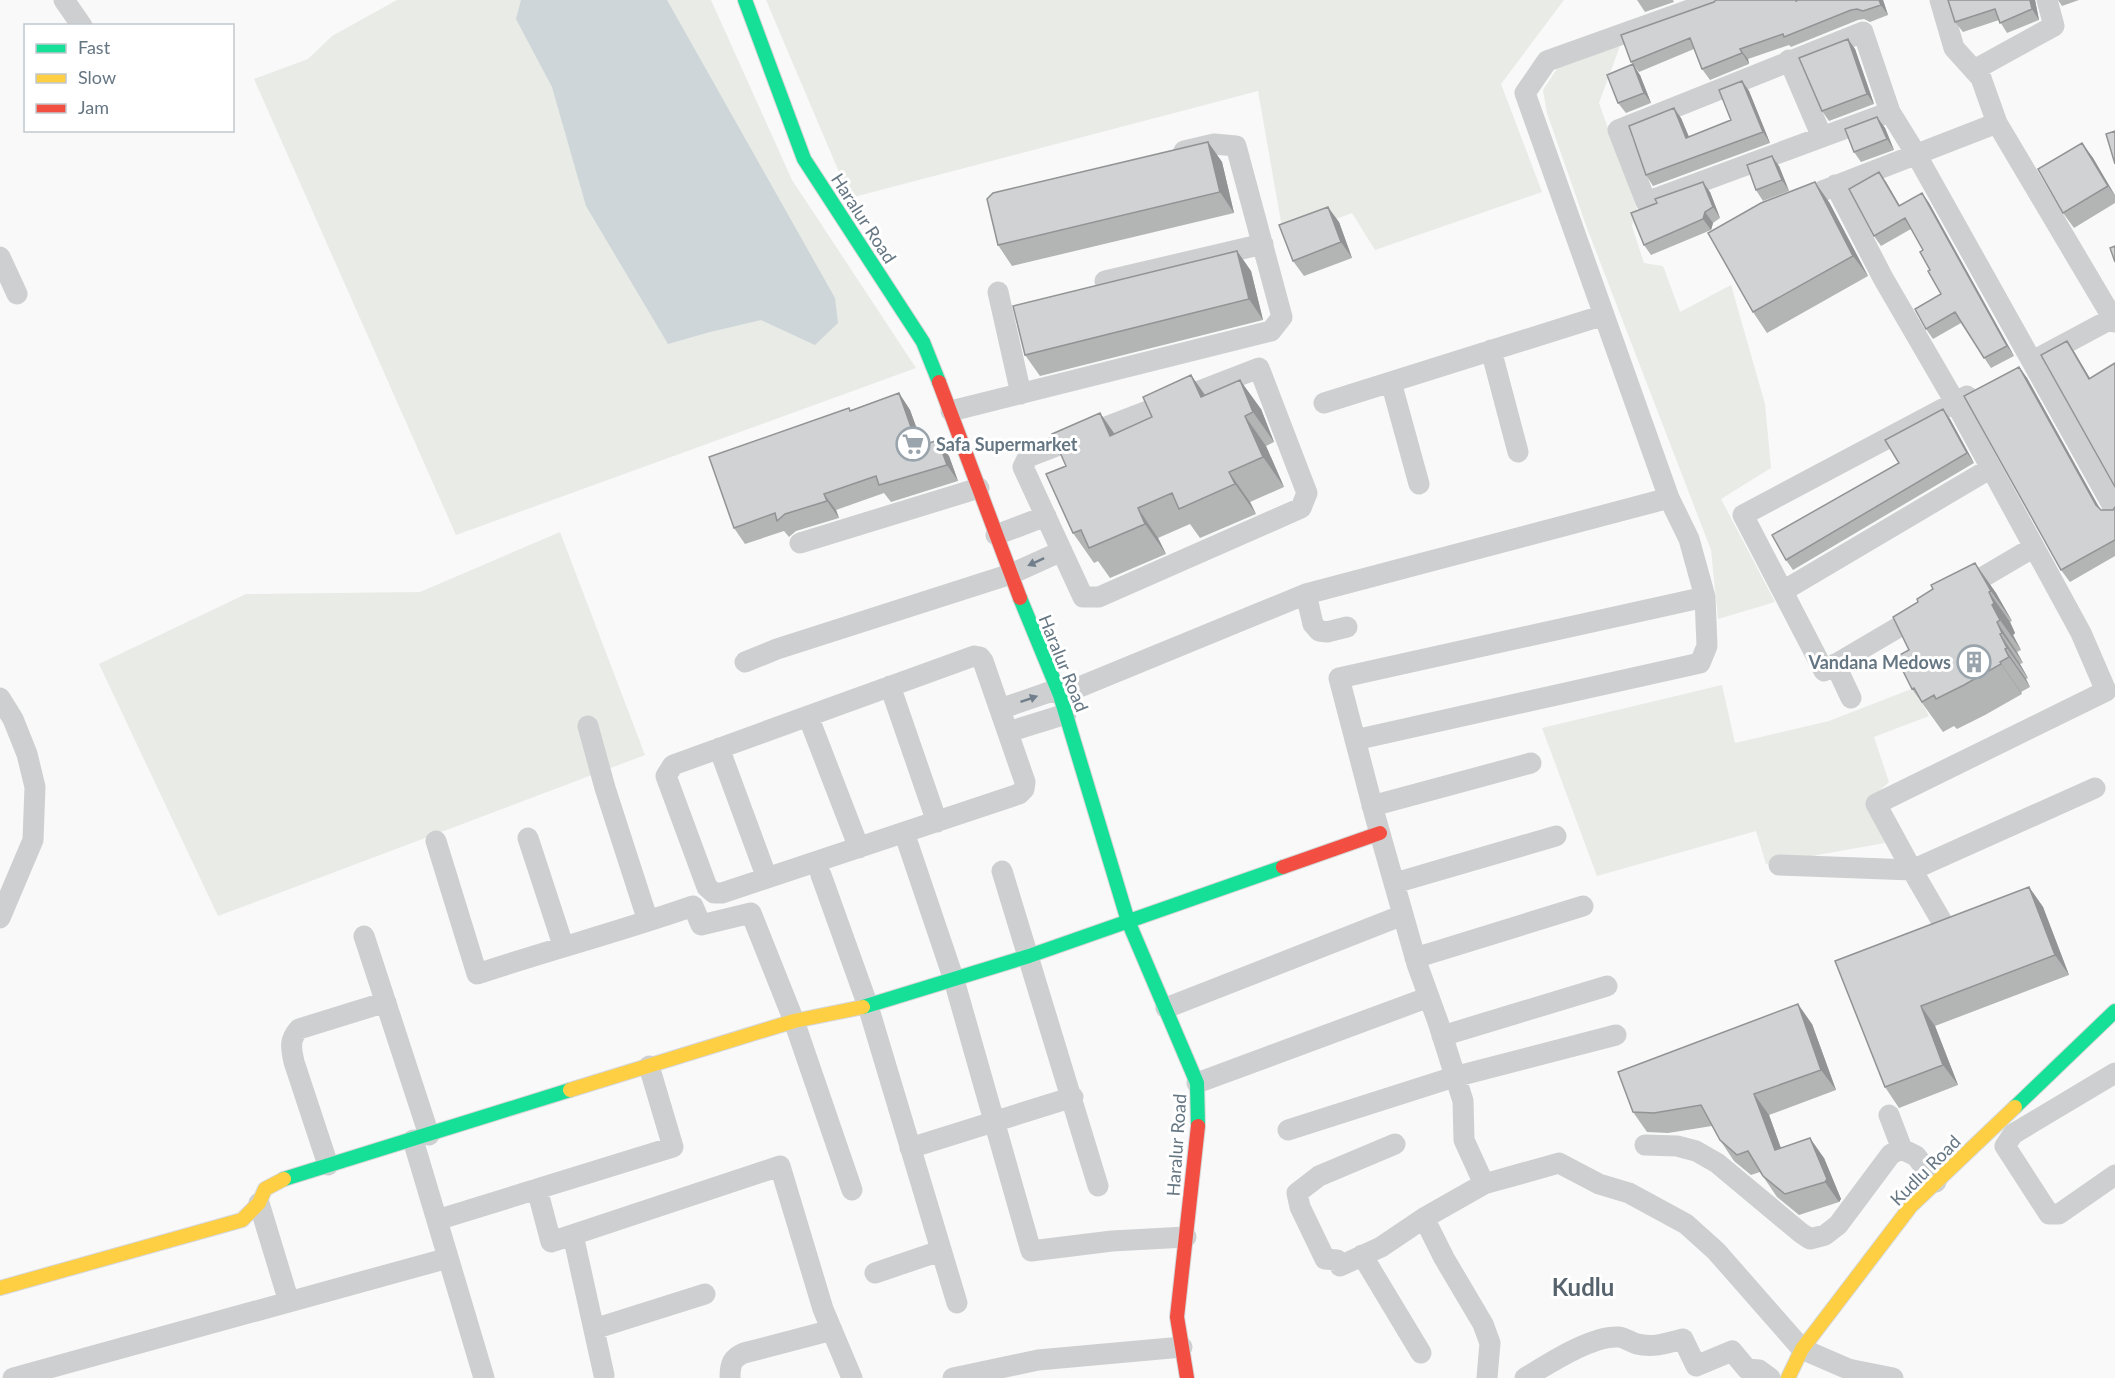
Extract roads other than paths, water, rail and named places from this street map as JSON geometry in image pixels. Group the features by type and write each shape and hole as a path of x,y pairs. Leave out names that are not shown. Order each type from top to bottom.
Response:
{"street":[{"path":"64,0 81,24"},
{"name":"Haralur Road","path":"745,0 804,159 923,342 951,411 1030,626 1061,700 1128,921 1197,1083 1198,1130 1177,1317 1187,1378"},
{"path":"1355,740 1700,663 1707,646 1705,597 1689,539 1669,498 1525,93 1547,61 1717,0"},
{"path":"1940,0 1954,48 1981,78 1998,123 2114,320 2013,372"},
{"path":"1974,70 2054,26 2047,0"},
{"path":"1890,112 1646,202 1618,130 1863,32 1890,112 1916,154 2115,510"},
{"path":"1790,60 1822,137"},
{"path":"1804,198 1998,123"},
{"path":"951,411 1271,331 1282,316 1236,146 1214,144 1168,155"},
{"path":"1835,186 1883,278 1955,402 2081,633 2106,691 1876,804 1941,920"},
{"path":"1104,281 1263,244"},
{"path":"0,257 17,294"},
{"path":"998,292 1021,393"},
{"path":"1324,403 1604,315"},
{"path":"1491,350 1518,452"},
{"path":"1259,368 1307,494 1301,508 1099,597 1083,597 1046,516 1023,467 1028,457 1259,368"},
{"path":"1391,382 1419,484"},
{"path":"1984,387 1743,515 1824,671 2034,547"},
{"path":"1783,591 1991,468"},
{"path":"800,543 979,488"},
{"path":"1008,732 1061,700 1306,594 1669,498"},
{"path":"996,535 1046,516"},
{"path":"745,662 777,649 1011,574 1062,551"},
{"path":"1306,594 1313,624 1319,631 1328,632 1347,627"},
{"path":"1484,1184 1464,1140 1463,1101 1415,958 1339,678 1705,597"},
{"path":"974,656 980,657 1008,732 1024,782 1024,789 1018,794 937,822 722,893 714,892 707,887 666,776 672,765 890,686 974,656"},
{"path":"1835,664 1851,698"},
{"path":"890,686 937,822"},
{"path":"0,698 13,719 27,754 35,787 33,840 0,918"},
{"path":"1000,709 1061,700"},
{"path":"808,716 858,848"},
{"path":"588,726 605,788 648,921"},
{"path":"719,748 767,878"},
{"path":"1372,806 1531,763"},
{"path":"1779,865 1912,870 2095,788"},
{"path":"0,1287 242,1220 259,1203 265,1189 281,1180 794,1021 867,1006 954,980 1380,833"},
{"path":"1395,883 1556,836"},
{"path":"528,838 563,945"},
{"path":"436,841 477,974 563,945 693,906 701,925 751,913 794,1021 852,1190"},
{"path":"908,844 954,980 1031,1251 1112,1241 1186,1237"},
{"path":"1002,871 1098,1186"},
{"path":"821,875 867,1006 957,1303"},
{"path":"1415,958 1583,906"},
{"path":"1166,1008 1403,915"},
{"path":"364,936 386,1002 421,1137 437,1220 484,1378"},
{"path":"1442,1036 1607,986"},
{"path":"1197,1083 1429,997"},
{"path":"328,1165 294,1062 291,1044 293,1035 299,1029 386,1002"},
{"name":"Kudlu Road","path":"1788,1378 1802,1349 1911,1206 1936,1182 2007,1127 2115,1011"},
{"path":"1288,1130 1454,1077 1616,1035"},
{"path":"437,1220 673,1147 649,1066"},
{"path":"2115,1073 2007,1127 2005,1143 2006,1149 2049,1214 2059,1214 2115,1175"},
{"path":"910,1148 1072,1097"},
{"path":"1889,1115 1902,1149 1916,1156 1936,1182"},
{"path":"1395,1144 1319,1176 1297,1193 1300,1207 1325,1259 1336,1260 1340,1266 1381,1246 1424,1218 1484,1184 1559,1163 1599,1184 1629,1193 1686,1224 1716,1251 1802,1349 1840,1371 1848,1369 1893,1378"},
{"path":"1645,1145 1677,1146 1696,1151 1717,1163 1810,1239 1825,1235 1838,1225 1891,1154 1902,1149"},
{"path":"537,1189 551,1242 780,1166 823,1309 852,1378"},
{"path":"259,1203 289,1302"},
{"path":"1424,1218 1490,1343 1487,1378"},
{"path":"573,1235 604,1375"},
{"path":"875,1273 940,1251"},
{"path":"1362,1256 1421,1353"},
{"path":"13,1378 448,1258"},
{"path":"594,1329 705,1294"},
{"path":"730,1378 732,1361 735,1357 832,1330"},
{"path":"1525,1378 1572,1351 1606,1338 1621,1337 1637,1344 1659,1346 1683,1339 1696,1366 1732,1351 1747,1369 1759,1370 1770,1378"},
{"path":"953,1378 1038,1360 1182,1347"}],"place":[{"name":"Safa Supermarket","path":"913,444"},
{"name":"Vandana Medows","path":"1974,662"}],"district":[{"name":"Kudlu","path":"1583,1286"}]}
